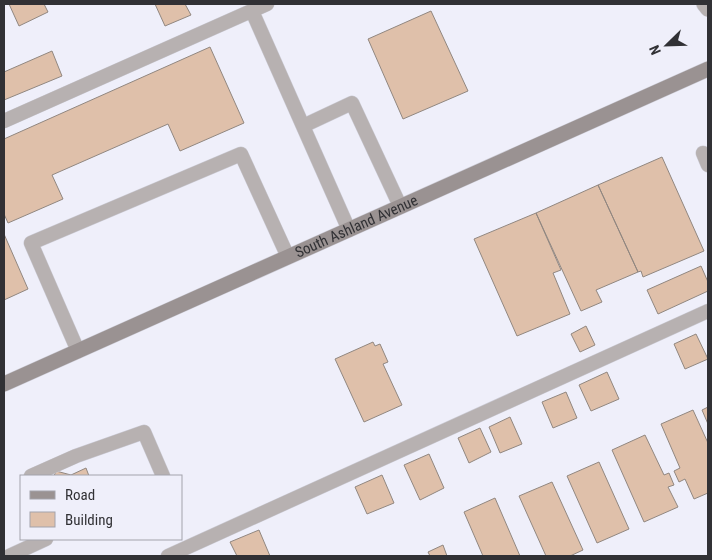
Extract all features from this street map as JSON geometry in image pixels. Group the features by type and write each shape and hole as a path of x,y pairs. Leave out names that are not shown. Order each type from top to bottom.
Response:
{"main road":[{"name":"South Ashland Avenue","path":"4,384 708,69"}],"street":[{"path":"704,4 708,9"}],"lane":[{"path":"4,121 267,4"},
{"path":"252,10 349,230"},
{"path":"303,126 352,103 400,206"},
{"path":"78,351 31,243 241,154 288,257"},
{"path":"168,556 708,311"},
{"path":"33,475 76,456 144,432 163,475"},
{"path":"9,556 44,540"}],"building":[{"path":"9,4 44,4 48,12 19,26"},
{"path":"155,4 185,4 191,15 165,26"},
{"path":"431,11 468,91 403,119 368,39"},
{"path":"210,47 244,123 180,151 168,124 52,175 63,199 8,223 4,214 4,139"},
{"path":"52,51 62,76 4,100 4,72"},
{"path":"662,157 704,251 643,277 641,271 638,272 598,185"},
{"path":"598,185 638,272 596,290 602,302 581,311 536,213"},
{"path":"536,213 561,270 553,273 570,314 517,336 474,239"},
{"path":"4,234 28,289 4,300"},
{"path":"701,266 708,282 708,291 658,314 647,290"},
{"path":"586,326 595,345 580,352 571,334"},
{"path":"696,334 708,359 685,369 674,344"},
{"path":"373,342 375,346 380,344 388,362 383,364 402,405 364,422 335,359"},
{"path":"607,372 619,399 591,411 579,385"},
{"path":"566,392 577,418 553,428 542,402"},
{"path":"708,407 708,424 702,410"},
{"path":"693,410 708,443 708,493 694,499 685,479 679,482 674,471 680,468 661,424"},
{"path":"510,417 522,444 500,453 489,427"},
{"path":"480,428 491,452 469,463 458,438"},
{"path":"645,435 664,475 669,473 674,485 668,487 678,507 644,522 612,450"},
{"path":"429,454 444,488 420,500 404,465"},
{"path":"599,462 629,529 597,543 567,476"},
{"path":"86,468 89,475 71,475"},
{"path":"56,471 71,475 54,475"},
{"path":"382,475 394,503 367,514 355,487"},
{"path":"552,482 583,550 570,556 546,556 519,496"},
{"path":"495,498 520,556 483,556 464,512"},
{"path":"259,530 270,556 237,556 230,542"},
{"path":"443,545 447,556 430,556 428,552"}]}
